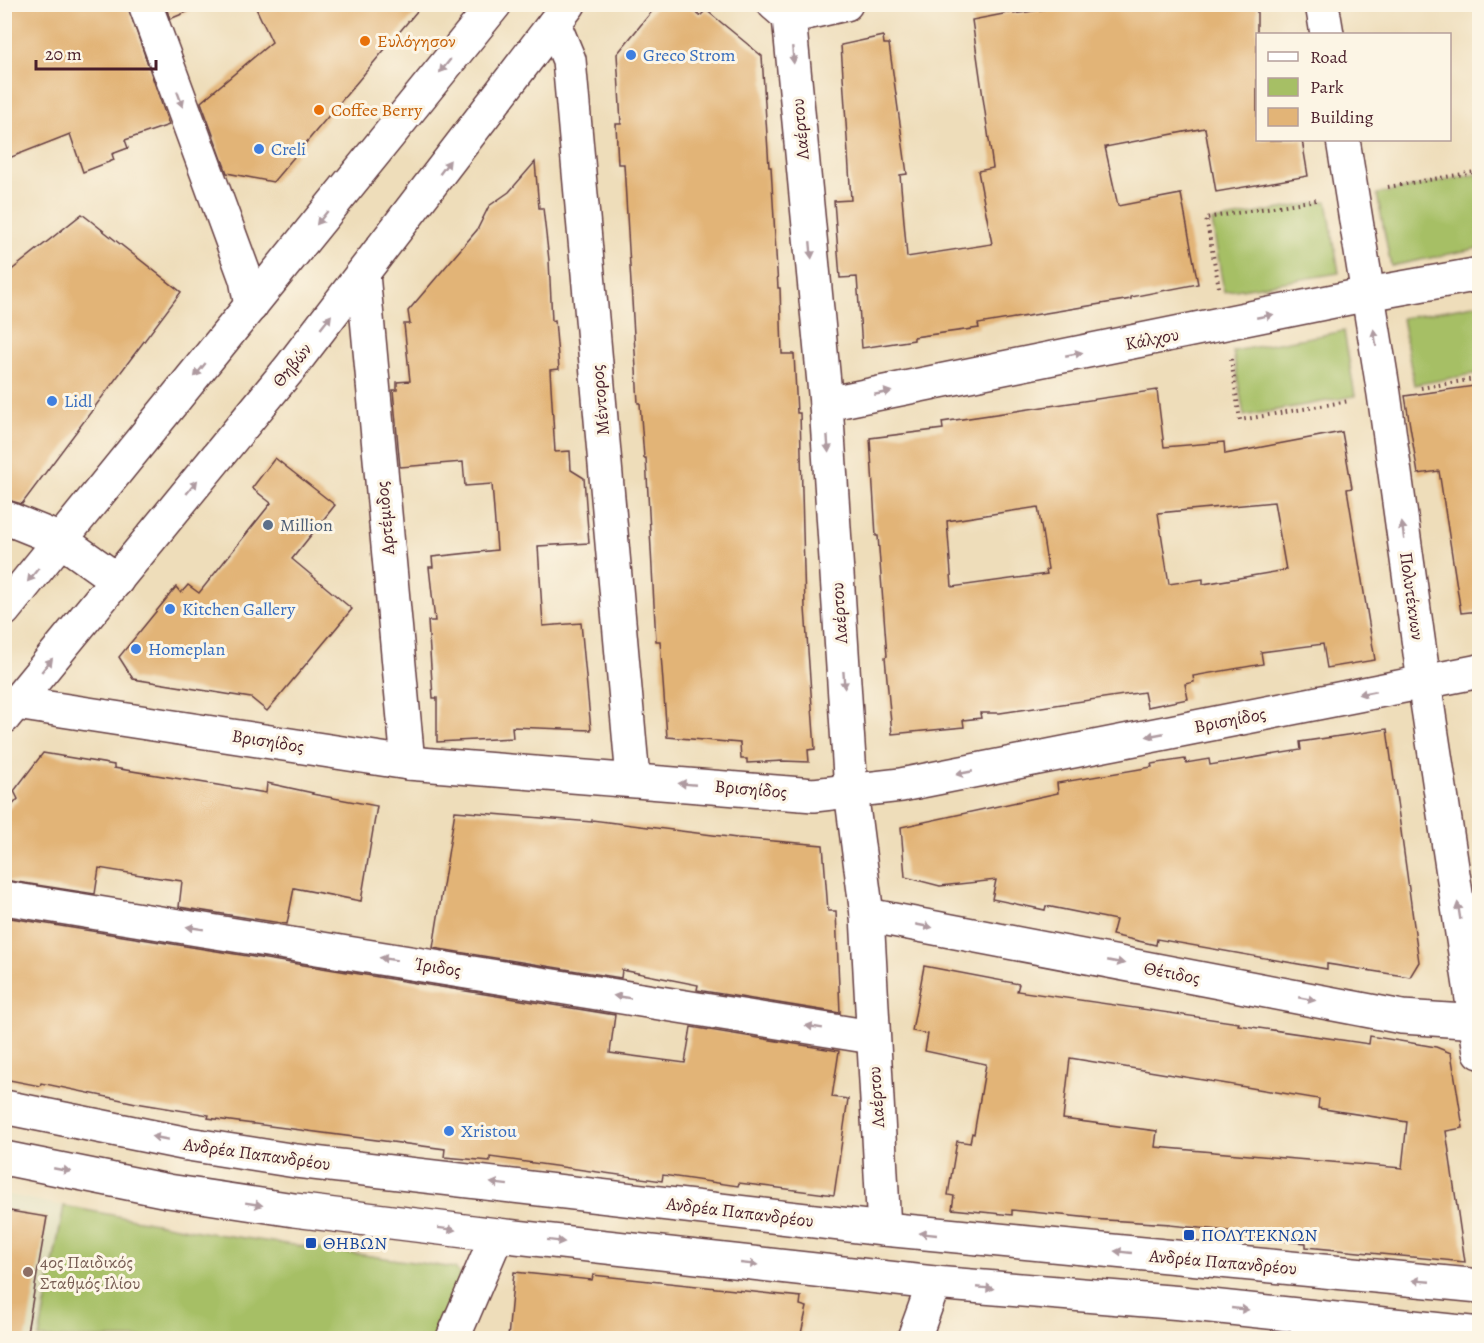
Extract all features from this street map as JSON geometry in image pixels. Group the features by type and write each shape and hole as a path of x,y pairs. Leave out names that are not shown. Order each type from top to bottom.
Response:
{"street":[{"path":"145,4 246,279 251,306"},
{"path":"4,610 495,4"},
{"path":"781,11 846,4"},
{"path":"1322,4 1327,33"},
{"name":"Λαέρτου","path":"781,11 825,404 851,790 867,915 884,1229"},
{"name":"Θηβών","path":"10,710 290,368 562,14"},
{"name":"Μέντορος","path":"562,14 569,60 633,779"},
{"name":"Πολυτέκνων","path":"1344,141 1384,394 1424,682 1478,1032"},
{"name":"Αρτέμιδος","path":"363,274 408,763"},
{"name":"Κάλχου","path":"825,404 1368,294 1479,274"},
{"path":"4,517 61,540 117,580"},
{"name":"Βρισηίδος","path":"10,710 408,763 814,795 901,785 1479,671"},
{"name":"Ίριδος","path":"4,898 872,1037"},
{"name":"Θέτιδος","path":"867,915 1478,1032"},
{"name":"Ανδρέα Παπανδρέου","path":"4,1107 188,1144 296,1161 884,1229 1479,1286"},
{"path":"4,1158 180,1192 294,1210 497,1235 934,1283 1182,1303 1479,1334"},
{"path":"453,1338 497,1235"},
{"path":"914,1338 934,1283"}],"path":[{"path":"1352,194 1479,171"},
{"path":"1384,394 1479,378"}],"shaded area":[{"name":"4ος Παιδικός Σταθμός Ιλίου","path":"4,1194 64,1206 39,1338 5,1338"}],"green space":[{"path":"1477,174 1480,185 1479,248 1391,266 1377,194"},
{"path":"1327,201 1339,273 1224,292 1212,221"},
{"path":"1479,304 1479,373 1414,385 1402,318"},
{"path":"1344,331 1355,396 1244,416 1233,351"},
{"path":"64,1206 209,1233 455,1268 461,1276 435,1338 39,1338"}],"building":[{"path":"4,4 127,4 169,125 125,140 128,148 112,154 114,160 83,172 70,134 4,160"},
{"path":"165,4 204,4 204,5 170,19"},
{"path":"254,4 423,4 273,182 227,173 201,102 272,42"},
{"path":"658,4 686,4 700,16 706,10 762,56 778,288 780,288 782,354 794,354 797,413 800,413 805,608 815,749 808,750 809,762 747,763 747,759 741,759 740,743 667,737 660,641 656,641 646,458 644,458 640,403 638,403 624,164 618,164 616,124 621,124 617,54"},
{"path":"1080,4 1257,4 1256,141 1302,141 1308,176 1216,192 1205,128 1105,147 1118,206 1181,194 1198,284 1131,297 1131,299 978,324 979,328 914,337 914,340 862,348 857,277 840,278 834,201 851,200 841,45 883,36 884,44 889,44 907,174 900,175 907,257 992,244 978,171 993,168 972,20 1014,12 1014,14"},
{"path":"535,162 539,208 543,208 549,260 552,321 555,320 559,369 550,370 555,452 570,451 571,470 584,478 589,543 538,546 543,626 581,623 591,730 512,727 513,738 437,742 437,698 433,698 428,621 435,621 429,567 433,567 432,557 497,550 492,484 465,486 463,462 400,467 393,390 397,390 397,382 410,381 404,324 410,324 408,311 477,230 489,206 509,192"},
{"name":"Lidl","path":"82,214 181,292 22,504 4,499 4,276"},
{"path":"1474,386 1479,415 1479,611 1461,613 1439,471 1418,474 1405,396"},
{"path":"1157,390 1164,447 1224,442 1225,454 1342,432 1352,488 1347,489 1375,660 1327,668 1323,644 1261,652 1263,664 1193,676 1194,682 1185,684 1188,699 1147,707 1144,692 1000,713 980,713 981,718 963,720 964,727 892,734 870,438 943,429 942,422","holes":["1274,502 1286,570 1203,584 1203,579 1169,584 1158,513","1038,507 1047,574 952,587 947,521"]},
{"path":"275,458 335,505 292,559 352,609 267,711 251,698 133,679 119,657 176,587 181,593 188,585 199,593 271,503 252,488"},
{"path":"1387,729 1419,962 1410,977 1327,964 1327,969 1157,939 1156,945 1112,935 1116,920 1046,906 1045,910 992,899 996,880 940,886 905,877 901,827 1058,793 1057,783 1152,767 1151,764 1185,759 1186,763 1209,759 1210,765 1301,750 1300,742"},
{"path":"43,753 114,765 114,768 266,793 267,783 377,806 361,901 294,888 287,924 179,907 182,881 99,868 95,894 4,880 4,814 18,799 14,791"},
{"path":"455,811 592,822 592,820 737,838 823,845 828,911 836,911 840,1013 697,990 698,985 622,970 621,978 433,948"},
{"path":"4,917 615,1015 610,1053 685,1063 691,1027 839,1051 832,1097 848,1099 834,1195 739,1183 738,1186 663,1175 662,1181 490,1157 490,1161 444,1157 445,1149 208,1118 209,1115 136,1103 41,1083 40,1086 4,1079"},
{"path":"924,966 1019,984 1017,991 1369,1044 1370,1036 1436,1047 1451,1053 1463,1128 1446,1131 1465,1262 1306,1247 1306,1243 1238,1236 1239,1232 1170,1224 1091,1219 1012,1210 1012,1215 952,1209 954,1196 948,1195 957,1141 970,1143 972,1133 974,1134 986,1064 925,1051 928,1034 912,1031","holes":["1070,1058 1319,1099 1318,1108 1407,1122 1402,1168 1155,1147 1157,1131 1063,1119"]},
{"name":"4ος Παιδικός Σταθμός Ιλίου","path":"4,1210 47,1217 26,1338 4,1338"},
{"path":"514,1272 592,1280 593,1275 801,1297 800,1305 807,1307 800,1338 508,1338"}],"place":[{"name":"Ευλόγησον","path":"365,41"},
{"name":"Greco Strom","path":"631,55"},
{"name":"Coffee Berry","path":"319,110"},
{"name":"Creli","path":"259,149"},
{"name":"Lidl","path":"52,401"},
{"name":"Million","path":"268,525"},
{"name":"Kitchen Gallery","path":"170,609"},
{"name":"Homeplan","path":"136,649"},
{"name":"Xristou","path":"449,1131"},
{"name":"ΠΟΛΥΤΕΚΝΩΝ","path":"1189,1235"},
{"name":"ΘΗΒΩΝ","path":"311,1243"},
{"name":"4ος Παιδικός Σταθμός Ιλίου","path":"28,1272"}]}
